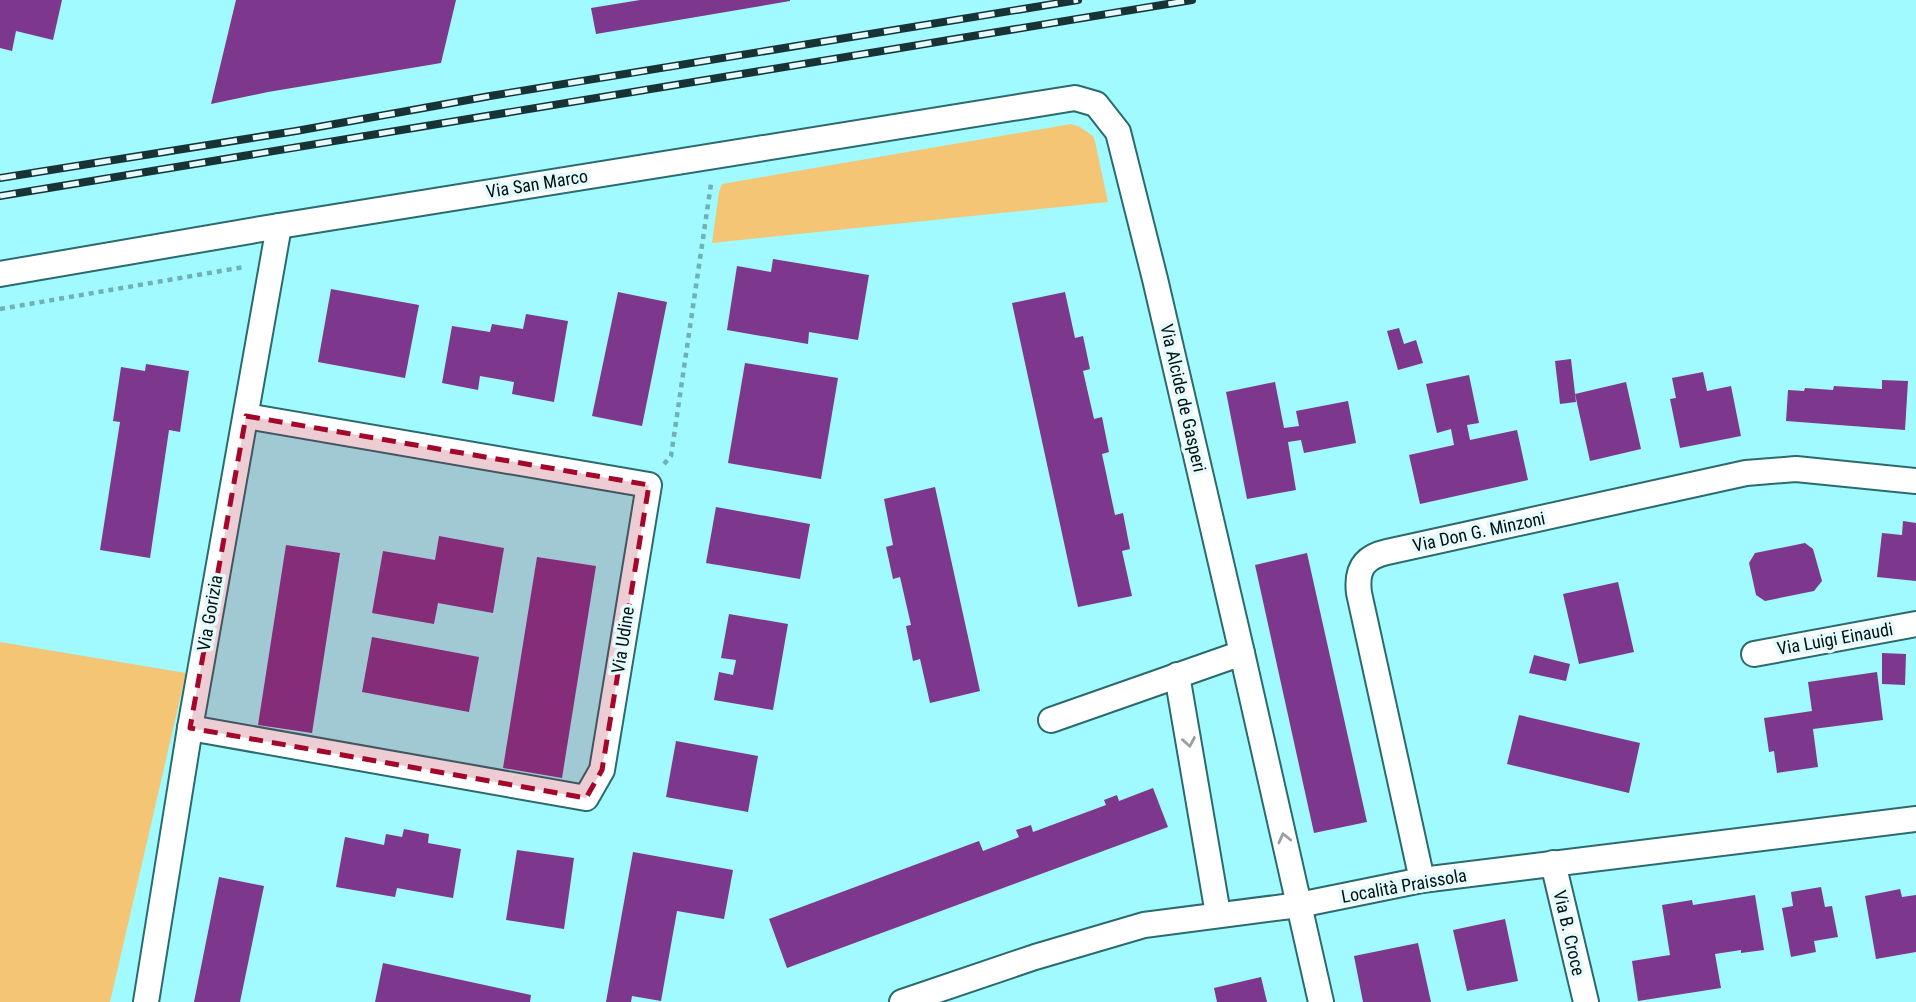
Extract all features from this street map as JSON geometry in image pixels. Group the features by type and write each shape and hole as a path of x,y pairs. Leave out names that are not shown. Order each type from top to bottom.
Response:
{"street":[{"name":"Via San Marco","path":"0,274 279,226 1074,98"},
{"name":"Via Alcide de Gasperi","path":"1074,98 1096,104 1118,132 1155,279 1321,1002"},
{"name":"Via Gorizia","path":"146,1002 190,728 279,226"},
{"path":"246,416 649,485"},
{"name":"Via Don G. Minzoni","path":"1422,880 1359,593 1357,580 1367,560 1376,554 1746,473 1796,469 1916,481"},
{"name":"Via Udine","path":"190,728 586,798 602,771 649,485"},
{"name":"Via Luigi Einaudi","path":"1754,654 1916,624"},
{"path":"1051,720 1242,653"},
{"path":"1177,675 1218,914"},
{"name":"Località Praissola","path":"902,1002 1035,957 1144,925 1299,905 1422,880 1916,819"},
{"name":"Via B. Croce","path":"1553,863 1586,1002"}],"path":[{"path":"649,485 671,456 716,155"},
{"path":"0,309 247,267"}],"highlighted area":[{"path":"246,416 649,485 602,770 586,798 190,728"}],"shaded area":[{"path":"1071,124 1094,137 1108,202 712,243 722,184"},
{"path":"0,642 186,673 110,1002 0,1002"}],"building":[{"path":"0,0 62,0 53,40 16,31 12,51 0,48"},
{"path":"236,0 456,0 441,63 211,104"},
{"path":"640,0 790,1 596,34 591,8"},
{"path":"773,259 869,275 858,340 809,332 808,344 727,330 737,266 771,272"},
{"path":"331,289 419,305 405,378 318,362"},
{"path":"618,292 667,302 642,426 592,416"},
{"path":"1065,292 1075,338 1083,336 1090,369 1083,371 1094,419 1102,417 1109,452 1102,454 1115,515 1123,513 1130,549 1122,551 1132,596 1078,607 1012,303"},
{"path":"526,314 568,321 554,402 512,394 514,382 480,376 478,390 442,383 452,326 490,332 492,324 523,329"},
{"path":"1399,328 1404,344 1416,340 1423,363 1398,370 1387,331"},
{"path":"1571,359 1576,402 1560,404 1555,361"},
{"path":"745,363 838,378 821,479 728,463"},
{"path":"146,364 189,371 180,432 169,430 150,558 100,550 120,422 113,421 121,367 145,371"},
{"path":"1703,372 1707,391 1731,386 1741,436 1680,448 1670,399 1676,398 1672,378"},
{"path":"1469,375 1479,423 1467,425 1470,440 1517,430 1528,480 1420,504 1409,455 1454,445 1451,429 1437,433 1426,384"},
{"path":"1882,380 1908,381 1905,430 1786,421 1788,390 1833,390 1834,386 1882,389"},
{"path":"1275,382 1284,428 1299,426 1296,411 1348,401 1356,443 1304,453 1301,440 1288,442 1296,490 1247,499 1226,392"},
{"path":"1626,382 1641,449 1590,461 1575,394"},
{"path":"935,487 980,691 930,703 920,659 913,661 906,626 911,625 900,577 893,579 886,547 893,545 884,499"},
{"path":"716,507 810,524 800,579 706,563"},
{"path":"1903,521 1916,523 1916,581 1877,577 1882,533 1902,535"},
{"path":"439,536 504,548 493,613 438,603 434,624 372,613 383,551 435,560"},
{"path":"1805,543 1813,549 1822,581 1814,591 1765,601 1756,595 1749,563 1755,553"},
{"path":"286,545 340,553 312,733 258,725"},
{"path":"1307,553 1367,822 1314,833 1255,565"},
{"path":"537,557 596,566 562,778 503,768"},
{"path":"1618,582 1634,652 1579,664 1563,594"},
{"path":"729,614 788,624 773,710 714,700 719,672 733,675 736,660 721,658"},
{"path":"372,637 479,657 469,712 362,692"},
{"path":"1882,653 1906,654 1905,685 1882,684"},
{"path":"1534,655 1570,664 1566,681 1529,673"},
{"path":"1877,672 1883,720 1813,729 1818,767 1777,773 1774,751 1769,752 1764,718 1812,711 1808,682"},
{"path":"1519,715 1640,743 1629,793 1507,764"},
{"path":"676,741 758,756 748,812 666,797"},
{"path":"1153,788 1168,827 787,968 769,919 979,841 983,851 1019,837 1016,830 1031,825 1033,832 1106,805 1104,800 1117,795 1119,801"},
{"path":"404,829 429,834 428,843 461,849 453,898 397,888 395,897 336,887 345,837 384,845 386,834 402,837"},
{"path":"517,850 574,858 564,929 506,920"},
{"path":"633,852 733,870 724,919 677,911 661,1001 632,996 631,1002 606,1002"},
{"path":"219,877 264,886 240,1002 194,1002"},
{"path":"1821,887 1825,907 1832,906 1838,937 1814,941 1816,952 1791,957 1782,908 1793,906 1791,892"},
{"path":"1900,889 1902,897 1916,895 1916,952 1876,959 1865,896"},
{"path":"1755,895 1764,950 1715,954 1721,988 1638,1001 1632,961 1670,955 1662,905 1692,900 1693,905"},
{"path":"1505,919 1518,981 1467,991 1453,930"},
{"path":"1418,943 1431,1002 1363,1002 1354,956"},
{"path":"383,963 531,995 530,1002 375,1002"},
{"path":"1261,977 1267,1002 1217,1002 1214,988"}],"railway":[{"path":"0,178 1078,0"},
{"path":"0,196 1192,0"}]}
